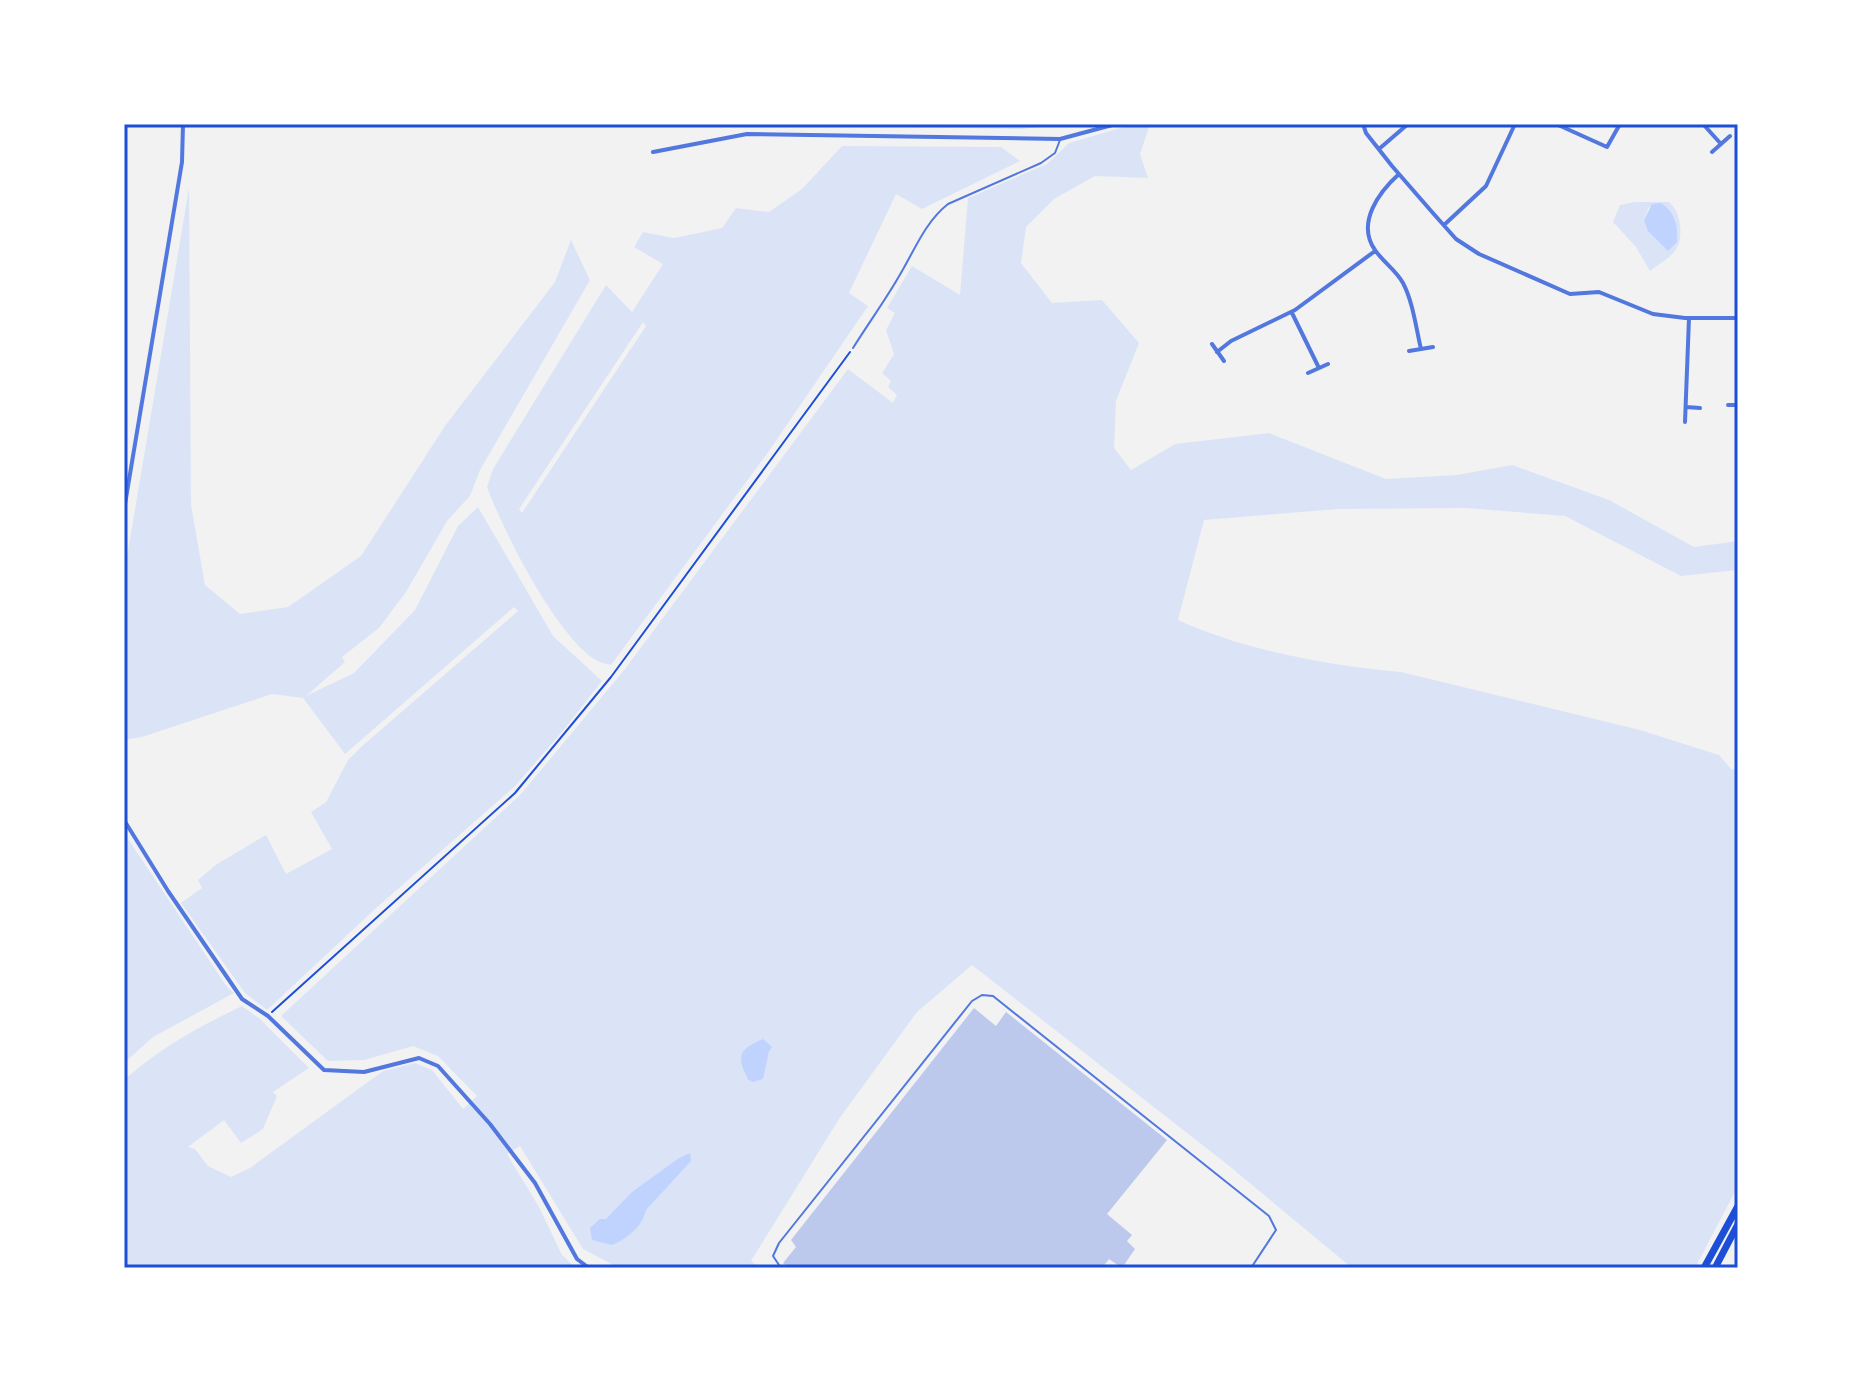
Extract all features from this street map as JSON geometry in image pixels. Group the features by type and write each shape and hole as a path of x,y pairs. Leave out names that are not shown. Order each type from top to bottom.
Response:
{"main road":[{"path":"1704,1268 1738,1206"},
{"path":"1715,1268 1738,1224"}],"street":[{"path":"124,510 182,162 183,124"},
{"path":"653,152 747,134 1060,139 1116,124"},
{"path":"1363,124 1399,174 1456,239 1479,254 1570,294 1599,292 1653,314 1738,318"},
{"path":"1379,149 1408,124"},
{"path":"1444,225 1486,186 1515,124"},
{"path":"1556,124 1607,147 1620,124"},
{"path":"1703,124 1721,144"},
{"path":"1712,152 1730,136"},
{"path":"1399,174 1382,189 1368,224 1370,240 1375,251 1403,283 1421,349"},
{"path":"1217,352 1231,341 1291,312 1375,251"},
{"path":"1291,312 1319,368"},
{"path":"1685,422 1689,318"},
{"path":"1212,344 1224,361"},
{"path":"1409,351 1433,347"},
{"path":"1308,373 1328,364"},
{"path":"1728,405 1738,405"},
{"path":"1686,407 1700,408"},
{"path":"124,820 242,999 268,1016 324,1070 364,1072 419,1058 438,1066 490,1124 526,1171 577,1259 589,1268"}],"lane":[{"path":"853,348 939,211 948,204 1041,163 1055,153 1060,139"},
{"path":"781,1268 773,1256 779,1243 972,1001 982,995 993,996 1269,1216 1276,1230 1251,1268"}],"path":[{"path":"268,1016 515,793 611,677 853,348"}],"shaded area":[{"path":"851,124 1067,124 1021,129"},
{"path":"1134,124 1150,124 1140,154 1148,178 1095,176 1054,199 1026,227 1021,263 1052,303 1102,300 1139,343 1116,401 1114,448 1131,470 1175,444 1269,433 1386,479 1457,475 1512,465 1609,500 1694,547 1738,541 1738,570 1681,576 1565,516 1466,508 1339,509 1204,520 1178,620 1230,640 1287,655 1401,672 1640,730 1719,755 1731,769 1738,770 1738,1186 1695,1268 1352,1268 1228,1165 972,965 917,1012 839,1119 751,1261 759,1268 619,1268 583,1249 520,1146 507,1154 539,1207 562,1255 576,1268 124,1268 124,1080 166,1048 242,1006 260,1019 309,1068 273,1092 277,1096 263,1129 241,1143 224,1120 188,1147 195,1149 208,1166 231,1177 250,1168 383,1071 415,1063 432,1070 463,1109 477,1096 438,1056 413,1046 364,1060 328,1061 281,1016 521,794 625,669 848,369 893,403 897,395 888,387 891,381 882,373 894,354 886,330 895,313 887,308 912,266 960,295 968,198 1047,164 1069,143"},
{"path":"842,146 1001,147 1020,161 922,209 896,194 849,293 868,306 769,451 611,665 598,661 579,646 563,627 532,580 487,487 493,469 606,285 632,312 663,264 634,247 643,232 674,238 722,228 736,208 769,212 802,189","holes":["643,322 646,326 522,513 519,509"]},
{"path":"189,188 191,505 205,585 240,614 288,607 361,556 445,426 555,282 571,240 590,280 480,470 470,496 447,521 406,592 379,628 342,657 345,662 306,696 354,673 415,610 458,526 478,507 553,636 602,681 515,786 375,909 267,1010 245,993 181,903 202,888 198,880 217,864 266,835 286,874 332,849 311,812 326,802 348,760 518,611 514,607 345,754 303,698 272,694 142,737 124,740 124,575"},
{"path":"1669,202 1677,212 1680,234 1677,247 1650,271 1636,247 1613,222 1620,205","holes":["1649,207 1675,218 1677,242 1656,238 1644,220"]},
{"path":"124,833 234,993 153,1037 124,1063"}],"water":[{"path":"1661,203 1670,211 1676,225 1677,242 1668,251 1648,231 1644,220 1652,204"},
{"path":"763,1039 772,1047 763,1079 753,1082 748,1079 742,1066 742,1055 747,1048"},
{"path":"690,1153 691,1161 646,1210 634,1231 612,1245 592,1240 590,1228 600,1219 606,1219 632,1192"}],"building":[{"path":"974,1008 996,1026 1006,1012 1167,1140 1107,1214 1132,1235 1127,1241 1135,1249 1122,1268 1109,1259 1102,1268 789,1268 783,1263 796,1247 791,1240"}]}
